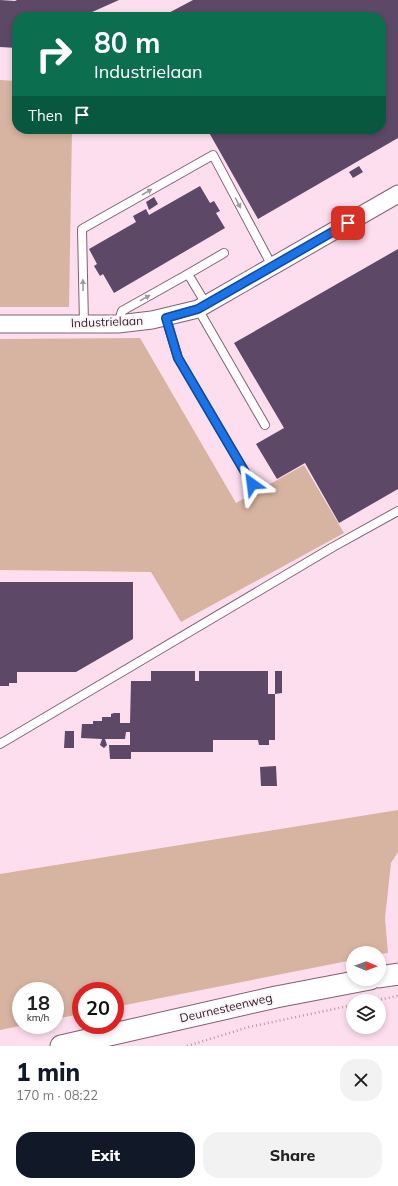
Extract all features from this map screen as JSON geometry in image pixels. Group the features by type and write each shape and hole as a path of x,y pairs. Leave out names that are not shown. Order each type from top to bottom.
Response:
{"street":[{"name":"Industrielaan","path":"0,324 118,324 166,318 202,306 398,194"},
{"path":"386,976 398,974"},
{"name":"Deurnesteenweg","path":"61,1046 78,1044 276,997 346,984"}],"lane":[{"path":"84,324 82,229 213,155 272,266"},
{"path":"118,324 122,311 224,253"},
{"path":"188,274 202,306 265,425"},
{"path":"166,318 178,358 252,484"},
{"path":"0,744 333,547 398,511"}],"path":[{"path":"386,998 398,996"},
{"path":"187,1046 249,1026 346,1006"}],"shaded area":[{"path":"0,80 12,81 12,134 72,134 69,307 0,307"},
{"path":"140,338 236,503 304,465 344,533 181,622 151,572 0,570 0,339"},
{"path":"398,810 398,852 391,863 385,918 388,953 386,953 386,946 346,946 346,961 124,1005 124,982 72,982 72,1016 64,1017 64,982 12,982 12,1028 0,1030 0,874"}],"building":[{"path":"0,0 119,0 92,12 12,12 12,48 0,47"},
{"path":"193,0 398,0 398,138 258,219 210,134 386,134 386,12 170,12"},
{"path":"359,166 363,172 353,178 349,172"},
{"path":"200,186 210,203 214,201 220,211 216,213 225,228 114,293 103,274 100,276 94,266 97,264 89,249 136,222 133,216 146,209 149,215"},
{"path":"154,197 158,204 149,210 146,202"},
{"path":"398,249 398,489 339,523 305,463 277,479 256,444 284,428 234,343"},
{"path":"0,582 133,582 133,639 76,672 17,672 17,683 9,683 9,686 0,686"},
{"path":"151,671 195,671 195,681 199,681 199,671 268,671 268,694 275,694 275,740 269,740 269,745 259,745 258,740 213,740 213,752 131,752 131,759 110,759 109,745 130,745 130,732 126,732 125,739 105,739 107,745 104,748 100,745 102,739 81,738 82,724 93,724 93,721 102,721 102,717 111,717 111,714 114,713 120,713 120,723 130,723 131,681 151,681"},
{"path":"275,671 282,671 282,693 275,694"},
{"path":"65,731 74,731 74,748 64,748"},
{"path":"276,766 277,786 261,786 260,767"}],"route":[{"path":"252,484 178,358 166,318 198,309 348,223"}]}
